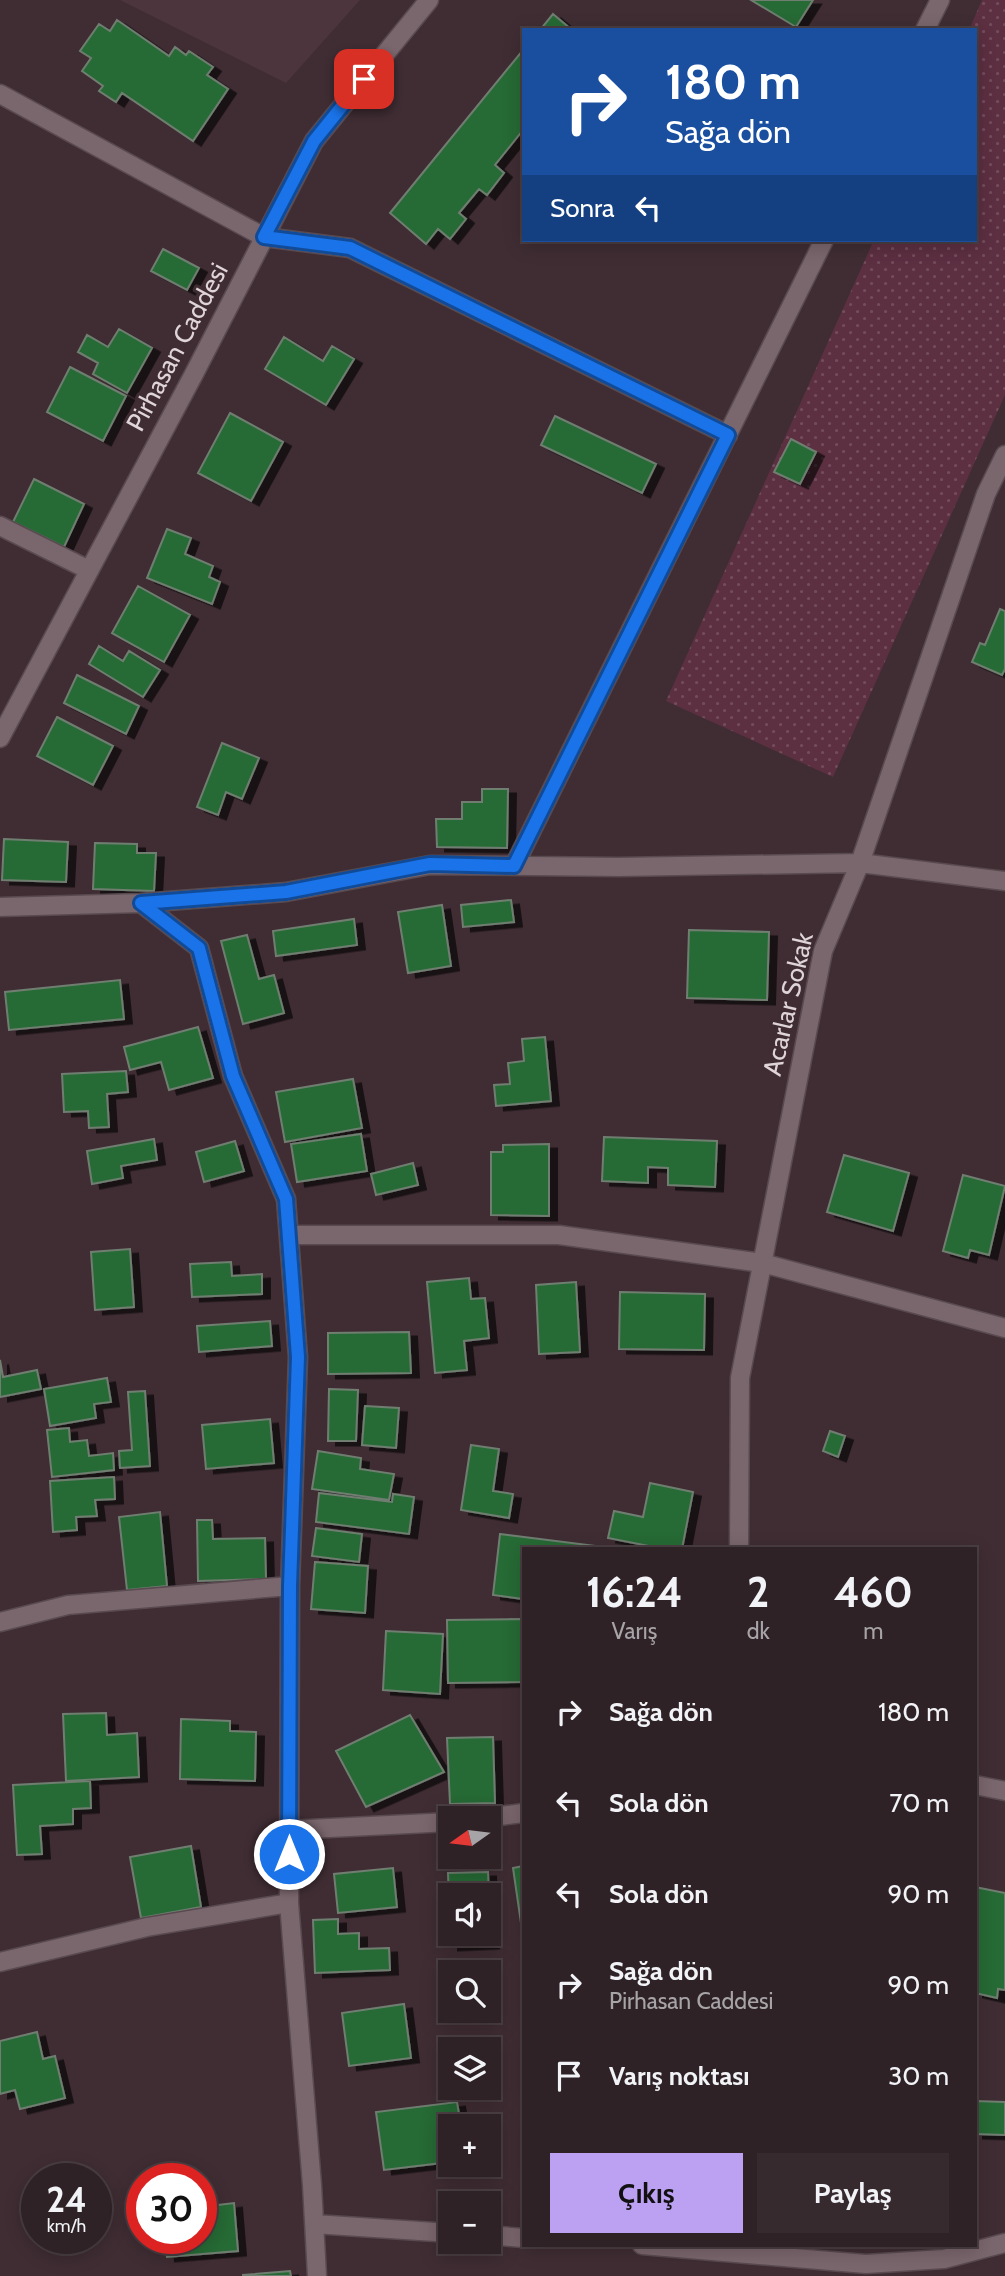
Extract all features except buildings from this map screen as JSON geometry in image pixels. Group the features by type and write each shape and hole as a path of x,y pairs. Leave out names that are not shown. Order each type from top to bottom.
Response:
{"street":[{"name":"Pirhasan Caddesi","path":"0,738 314,141 429,0"},
{"path":"926,28 940,0"},
{"path":"0,94 264,237 350,248 728,435"},
{"path":"514,866 823,242"},
{"name":"Acarlar Sokak","path":"739,1547 740,1378 823,951 860,863 982,506 1005,455"},
{"path":"0,526 89,570"},
{"path":"0,907 141,903 286,892 430,864 619,867 860,863 1005,881"},
{"path":"141,903 199,948 233,1076 286,1199 298,1357 290,1586 289,1903 317,2276"},
{"path":"289,1235 559,1235 762,1263 1005,1328"},
{"path":"0,1622 68,1605 290,1586"},
{"path":"977,1785 1005,1791"},
{"path":"501,1815 522,1812"},
{"path":"289,1830 438,1823"},
{"path":"0,1962 147,1927 289,1903"},
{"path":"314,2224 438,2232"},
{"path":"501,2236 522,2238"},
{"path":"686,2247 820,2253 866,2264 944,2259 1005,2243"}],"shaded area":[{"path":"120,0 360,0 286,83"},
{"path":"982,0 1005,0 1005,395 833,777 666,701 873,242 977,242 977,28 970,28"}],"route":[{"path":"289,1854 290,1586 298,1357 286,1199 233,1076 199,948 141,903 286,892 430,864 514,866 728,435 350,248 264,237 314,141 364,79"}]}
